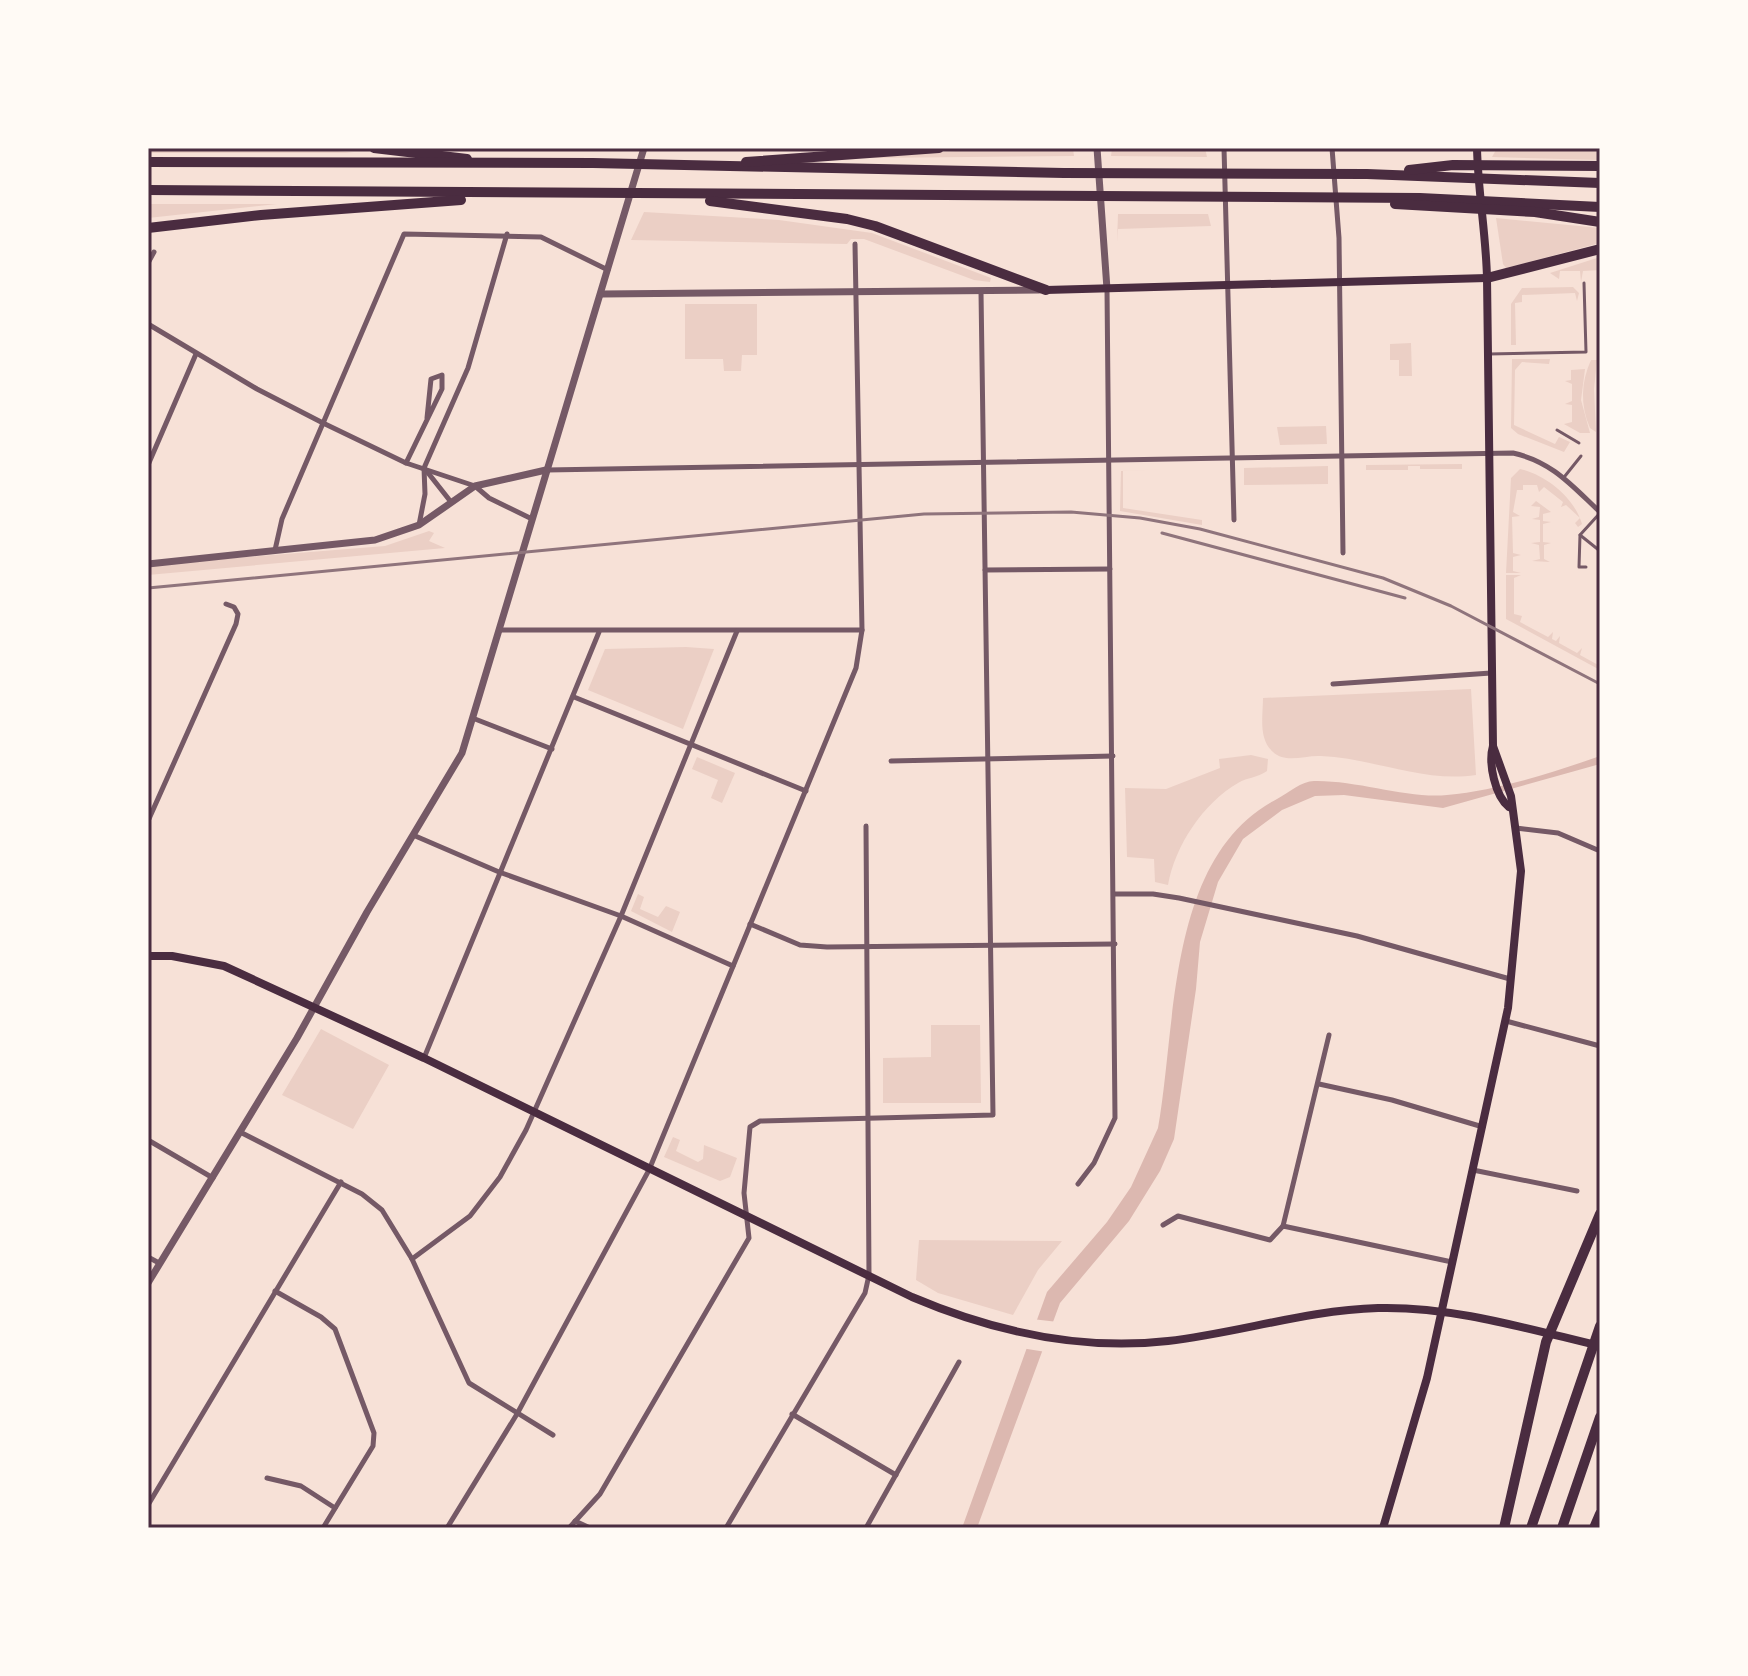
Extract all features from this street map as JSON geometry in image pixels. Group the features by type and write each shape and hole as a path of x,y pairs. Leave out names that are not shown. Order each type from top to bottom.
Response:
{"highway":[{"path":"374,148 516,165"},
{"path":"675,166 939,148"},
{"path":"148,162 593,163 1064,173 1367,174 1600,183"},
{"path":"1367,174 1453,165 1600,166"},
{"path":"148,190 1371,200 1421,208 1600,207"},
{"path":"148,228 298,212 531,195"},
{"path":"660,195 847,219 1046,290"},
{"path":"1522,206 1600,222"},
{"path":"1487,278 1600,249"},
{"path":"1504,1528 1548,1334 1600,1214"},
{"path":"1531,1528 1600,1326"},
{"path":"1562,1528 1600,1417"},
{"path":"1594,1528 1600,1514"}],"main road":[{"path":"1383,1528 1427,1378 1506,1021 1521,886 1515,827 1509,807 1511,796 1493,746 1486,234 1478,197 1477,148"},
{"path":"1046,290 1487,278"},
{"path":"148,956 172,956 224,966 424,1058 649,1170 943,1310 1001,1328 1077,1342 1167,1341 1350,1310 1393,1308 1441,1313 1600,1346"}],"street":[{"path":"148,1283 315,1007 462,753 475,719 530,518 602,294 644,148"},
{"path":"1078,1184 1094,1163 1115,1118 1107,289 1097,148"},
{"path":"1224,148 1234,520"},
{"path":"1332,148 1340,284 1343,553"},
{"path":"275,550 282,519 404,234 541,237 608,270"},
{"path":"419,525 425,494 424,468 468,368 507,234"},
{"path":"447,1528 517,1414 649,1170 856,668 862,630 855,244"},
{"path":"148,263 154,252"},
{"path":"602,294 740,289 856,292 1046,290"},
{"path":"569,1528 600,1494 749,1238 744,1193 750,1127 760,1121 993,1115 981,292"},
{"path":"148,324 196,354 323,423 406,463 475,486 489,498 530,518"},
{"path":"148,465 196,354"},
{"path":"406,463 442,389 442,375 431,379 427,418"},
{"path":"148,564 375,540 419,525 475,486 546,470 1488,452 1531,457 1565,476 1600,513"},
{"path":"424,468 451,502"},
{"path":"985,570 1110,569"},
{"path":"148,821 236,624 238,614 234,607 226,604"},
{"path":"497,630 862,630"},
{"path":"412,1259 470,1216 500,1177 534,1113 621,916 737,631"},
{"path":"424,1058 599,632"},
{"path":"1333,684 1491,673"},
{"path":"574,697 806,791"},
{"path":"475,719 552,749"},
{"path":"891,761 1113,756"},
{"path":"726,1528 865,1293 869,1275 866,826"},
{"path":"1515,827 1558,833 1600,851"},
{"path":"413,835 499,872 621,916 733,966"},
{"path":"1114,894 1179,898 1357,936 1512,980"},
{"path":"750,924 800,945 1115,944"},
{"path":"1506,1021 1600,1046"},
{"path":"1163,1225 1178,1216 1270,1240 1283,1226 1329,1035"},
{"path":"1319,1084 1392,1100 1483,1127"},
{"path":"240,1132 341,1182 382,1210 412,1259 469,1383 553,1435"},
{"path":"148,1140 213,1178"},
{"path":"1473,1170 1577,1191"},
{"path":"148,1505 341,1182"},
{"path":"1283,1226 1452,1262"},
{"path":"148,1257 159,1263"},
{"path":"275,1291 321,1317 335,1329 374,1433 373,1446 323,1528"},
{"path":"866,1528 959,1362"},
{"path":"792,1414 896,1475"},
{"path":"267,1478 301,1486 335,1508"},
{"path":"575,1521 590,1528"}],"lane":[{"path":"1489,354 1586,352 1584,283"},
{"path":"1557,430 1579,443"},
{"path":"1565,476 1581,456"},
{"path":"1586,567 1579,567 1580,535 1600,513"},
{"path":"1580,535 1600,551"}],"shaded area":[{"path":"148,148 312,148 354,153 148,153"},
{"path":"994,148 1073,148 1074,156 866,158"},
{"path":"1112,148 1205,148 1207,157 1111,156"},
{"path":"1497,148 1600,148 1600,160 1492,157"},
{"path":"148,204 277,204 148,218"},
{"path":"644,212 779,220 872,233 991,278 990,282 974,280 864,239 851,239 847,244 631,240"},
{"path":"1118,214 1208,214 1211,226 1118,229 1117,242"},
{"path":"1496,218 1600,228 1600,243 1506,268"},
{"path":"1600,257 1600,270 1583,271 1581,282 1580,271 1560,271 1559,279 1550,273"},
{"path":"1573,287 1579,293 1577,301 1575,293 1522,295 1522,302 1515,303 1516,345 1511,345 1511,304 1522,288"},
{"path":"685,304 757,304 757,355 742,355 741,371 724,371 723,359 685,359"},
{"path":"1411,343 1412,376 1399,376 1399,360 1390,360 1390,344"},
{"path":"1512,359 1550,359 1549,364 1522,362 1515,370 1514,425 1555,444 1559,437 1570,442 1564,452 1518,434 1511,428"},
{"path":"1591,360 1597,360 1594,389 1596,432 1590,428 1583,402 1585,377"},
{"path":"1585,369 1581,400 1590,433 1580,433 1564,424 1572,422 1572,405 1565,404 1572,401 1572,384 1565,381 1571,380 1571,370"},
{"path":"1326,426 1327,444 1280,445 1277,427"},
{"path":"1462,464 1462,469 1408,466 1408,470 1366,470 1366,465"},
{"path":"1328,466 1328,484 1244,485 1244,468"},
{"path":"1168,469 1123,471 1123,508 1202,520 1202,525 1120,511 1121,471"},
{"path":"1520,469 1550,482 1566,497 1580,518 1566,505 1561,507 1563,502 1544,487 1539,492 1537,485 1523,485 1523,490 1517,490 1513,512 1520,516 1512,517 1513,553 1521,555 1513,557 1513,571 1521,573 1506,573 1511,478"},
{"path":"1536,501 1551,512 1543,514 1543,521 1551,522 1543,524 1543,542 1551,543 1544,545 1544,559 1550,562 1532,561 1540,559 1539,545 1531,543 1540,542 1540,520 1532,519 1539,517 1540,507 1531,506"},
{"path":"429,531 434,533 429,541 445,548 148,575 148,565 385,546"},
{"path":"1506,575 1521,575 1514,578 1514,614 1522,616 1520,622 1548,637 1553,632 1552,639 1556,641 1560,636 1559,643 1577,653 1582,648 1580,655 1600,666 1600,670 1506,619"},
{"path":"605,649 714,649 683,729 588,690"},
{"path":"1471,689 1476,775 1437,776 1321,756 1284,758 1268,747 1263,734 1263,698"},
{"path":"1251,755 1268,759 1267,771 1238,783 1202,814 1177,855 1168,885 1155,882 1154,859 1127,857 1125,788 1166,789 1220,768 1219,759"},
{"path":"1600,756 1600,764 1443,808 1344,795 1315,796 1282,810 1243,839 1218,882 1200,942 1174,1139 1160,1171 1129,1221 1060,1303 977,1528 962,1528 1047,1292 1107,1222 1131,1187 1158,1128 1183,945 1196,900 1215,859 1241,825 1277,799 1309,782 1330,781 1432,796 1447,795 1525,780"},
{"path":"697,757 735,773 722,803 711,798 718,780 692,769"},
{"path":"638,894 644,897 640,909 658,917 666,906 680,912 672,932 631,911"},
{"path":"931,1025 980,1025 981,1103 883,1103 883,1058 931,1057"},
{"path":"321,1029 389,1065 353,1129 282,1095"},
{"path":"673,1137 680,1140 676,1151 698,1162 703,1159 704,1145 737,1158 730,1177 720,1181 664,1157"},
{"path":"919,1240 1062,1241 1038,1270 1013,1315 938,1293 916,1280"}],"pier":[{"path":"1032,1319 1058,1322 1046,1352 1021,1348"}],"railway":[{"path":"148,588 924,514 1071,512 1140,518 1200,529 1383,578 1451,606 1600,684"},
{"path":"1162,533 1405,598"}]}
